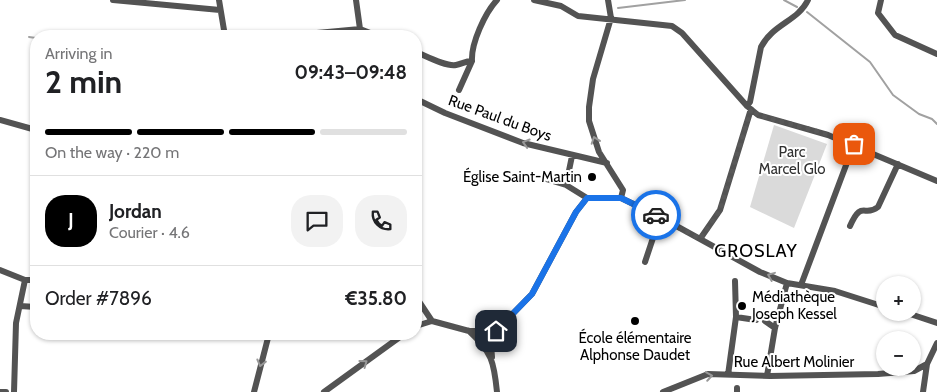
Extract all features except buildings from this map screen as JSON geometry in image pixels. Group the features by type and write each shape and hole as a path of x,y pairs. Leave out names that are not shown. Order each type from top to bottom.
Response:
{"street":[{"path":"113,0 220,10"},
{"path":"219,0 224,30"},
{"path":"349,30 360,29 356,0"},
{"path":"459,90 472,61 473,45 496,0"},
{"path":"534,0 561,6 578,16 664,24 676,28 749,108 758,115 854,144 937,181"},
{"path":"608,0 611,18 593,79 589,121 599,152 623,190 621,198"},
{"path":"700,239 720,210 749,108 761,47 776,28 799,13 808,0"},
{"path":"881,0 878,13 895,35 937,54"},
{"path":"422,54 447,64 456,65 464,61 472,61"},
{"name":"Rue Paul du Boys","path":"422,102 445,113 523,143 607,163"},
{"path":"0,120 30,128"},
{"path":"802,285 854,144"},
{"path":"566,185 572,156"},
{"path":"850,226 858,211 875,210 878,207 898,164"},
{"path":"546,178 566,185 587,198 621,198 660,217 760,272 787,283 835,291 876,303"},
{"path":"498,392 491,345 496,331 532,294 576,212 587,198"},
{"path":"645,262 660,217"},
{"path":"0,270 25,280 30,280"},
{"path":"14,392 16,323 25,280"},
{"path":"728,375 736,317 735,281"},
{"path":"767,376 775,328 787,283"},
{"path":"20,306 30,307"},
{"path":"422,306 432,322"},
{"path":"736,317 756,320"},
{"path":"921,318 937,323"},
{"path":"422,324 432,322 469,331 496,331"},
{"path":"765,322 775,328"},
{"path":"469,331 483,344 492,359"},
{"path":"254,392 267,340"},
{"path":"324,392 396,340"},
{"path":"923,392 927,364 937,343"},
{"name":"Rue Albert Molinier","path":"663,392 708,374 767,376 878,374 914,371 927,364"},
{"path":"0,392 6,392"}],"green space":[{"name":"Parc Marcel Glo","path":"774,125 827,144 794,228 750,207"}],"waterway":[{"path":"618,8 685,0"},
{"path":"784,0 797,7"},
{"path":"807,12 870,62 893,95 919,114 932,119 937,124"}],"way so far":[{"path":"656,215 700,239 720,210 742,144 751,109 758,115 854,144"}],"place":[{"name":"Église Saint-Martin","path":"592,177"},
{"name":"Médiathèque Joseph Kessel","path":"742,306"},
{"name":"École élémentaire Alphonse Daudet","path":"635,321"}],"district":[{"name":"GROSLAY","path":"756,251"}],"route":[{"path":"496,331 532,294 546,264 576,212 587,198 621,198 656,215"}]}
